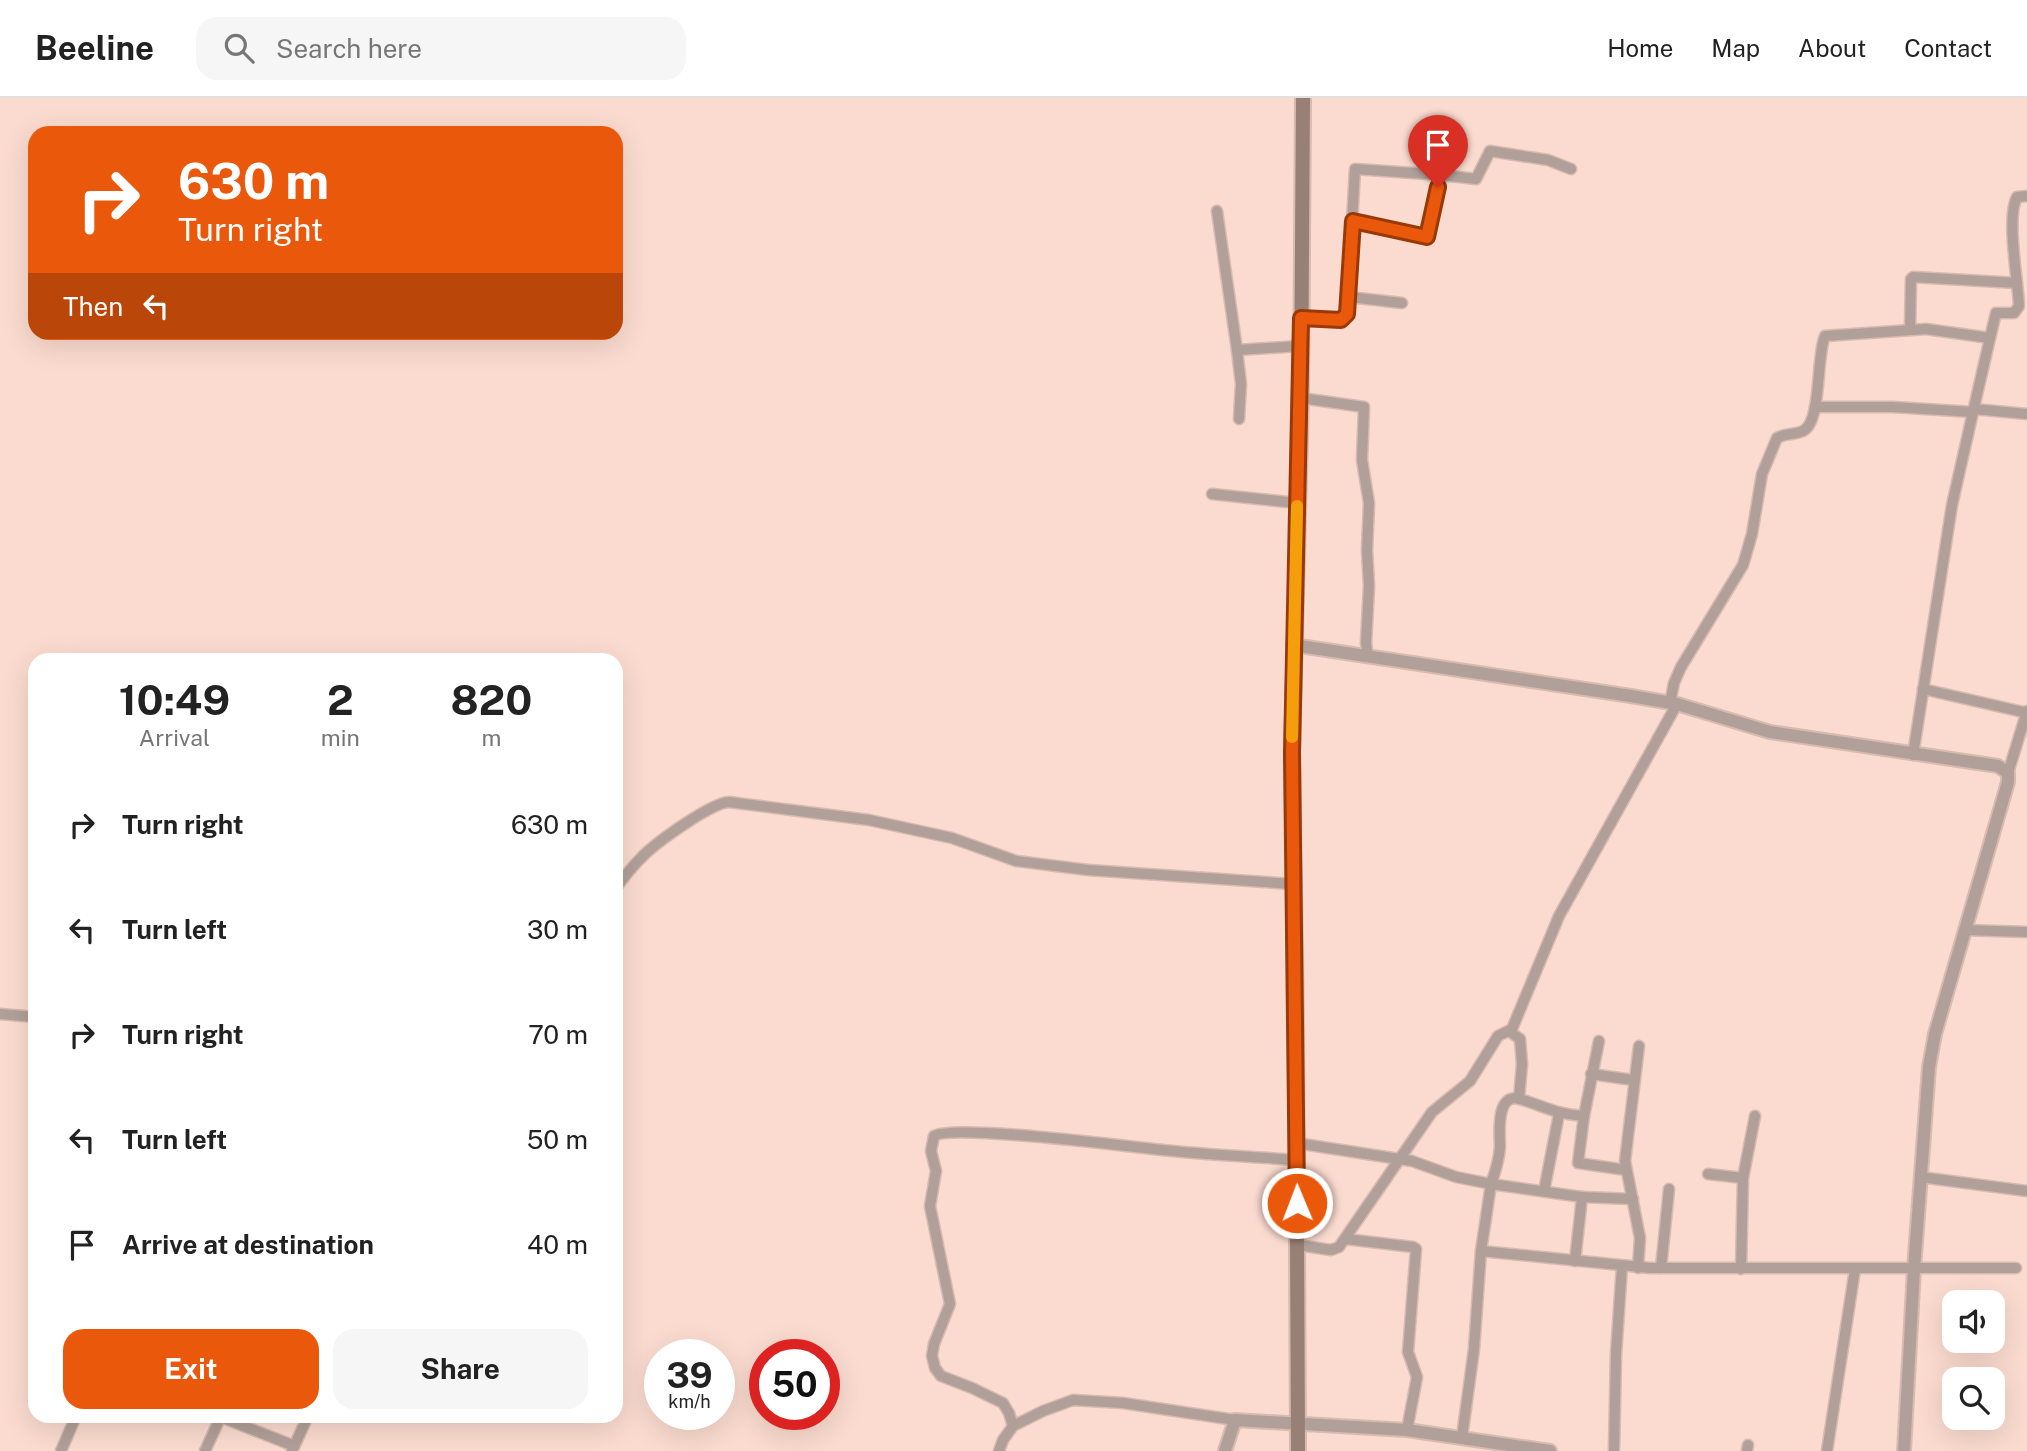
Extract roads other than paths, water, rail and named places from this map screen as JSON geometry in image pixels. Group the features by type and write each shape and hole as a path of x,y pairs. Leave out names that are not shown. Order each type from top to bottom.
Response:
{"main road":[{"path":"1298,1451 1293,645 1301,398 1303,98"}],"street":[{"path":"1301,318 1341,320 1347,314 1355,169 1476,180 1488,153 1493,150 1548,160 1571,169"},
{"path":"1353,221 1427,237 1442,175"},
{"path":"1913,755 1952,505 1990,338 1996,313 2014,313 2018,310 2015,199 2019,195 2027,196"},
{"path":"1217,211 1241,384 1239,419"},
{"path":"2015,257 2027,261"},
{"path":"1910,330 1913,277 2017,283"},
{"path":"1349,297 1402,303"},
{"path":"1298,1245 1331,1250 1339,1247 1432,1112 1470,1081 1499,1036 1509,1031 1517,1019 1559,916 1673,703 1674,683 1681,667 1743,565 1752,534 1762,474 1777,438 1779,435 1804,430 1810,423 1815,407 1825,336 1936,329 1990,338"},
{"path":"1237,350 1300,346"},
{"path":"1301,398 1364,407 1362,460 1369,503 1368,656"},
{"path":"1815,407 1893,407 2027,414"},
{"path":"1212,494 1297,503"},
{"path":"1293,645 1673,703 1770,732 1998,766 2008,773"},
{"path":"1904,1451 1920,1177 1933,1045 2027,712 1923,689"},
{"path":"623,879 650,849 706,811 725,802 767,805 869,820 952,838 1017,861 1088,870 1293,884"},
{"path":"1964,930 2027,932"},
{"path":"0,1014 28,1016"},
{"path":"1509,1031 1520,1040 1522,1064 1519,1099"},
{"path":"1599,1041 1591,1074 1578,1163 1626,1170"},
{"path":"1638,1268 1640,1238 1626,1170 1626,1153 1639,1046"},
{"path":"1591,1074 1633,1080"},
{"path":"1466,1442 1481,1251 1491,1184 1500,1147 1498,1129 1502,1110 1511,1100 1519,1099 1559,1114 1584,1115"},
{"path":"1544,1191 1559,1114"},
{"path":"1741,1269 1743,1178 1755,1116"},
{"path":"1013,1426 1003,1403 941,1376 935,1368 932,1356 934,1344 950,1304 930,1206 936,1171 931,1151 934,1136 943,1132 982,1133 1296,1160"},
{"path":"1296,1143 1399,1160 1491,1184 1582,1197 1633,1199"},
{"path":"1708,1174 1743,1178"},
{"path":"1920,1177 2027,1191"},
{"path":"1661,1268 1669,1189"},
{"path":"1575,1261 1582,1197"},
{"path":"1346,1239 1413,1247 1416,1250 1408,1352 1417,1377 1407,1430"},
{"path":"1481,1251 1638,1268 2016,1268"},
{"path":"1614,1451 1616,1354 1622,1266"},
{"path":"1827,1451 1855,1269"},
{"path":"999,1451 1013,1426 1043,1411 1082,1399 1238,1420 1407,1430 1466,1442 1550,1451"},
{"path":"1225,1451 1238,1420"},
{"path":"1233,1451 1238,1420"},
{"path":"61,1451 73,1423"},
{"path":"205,1451 218,1423"},
{"path":"235,1423 293,1448 305,1423"}]}
